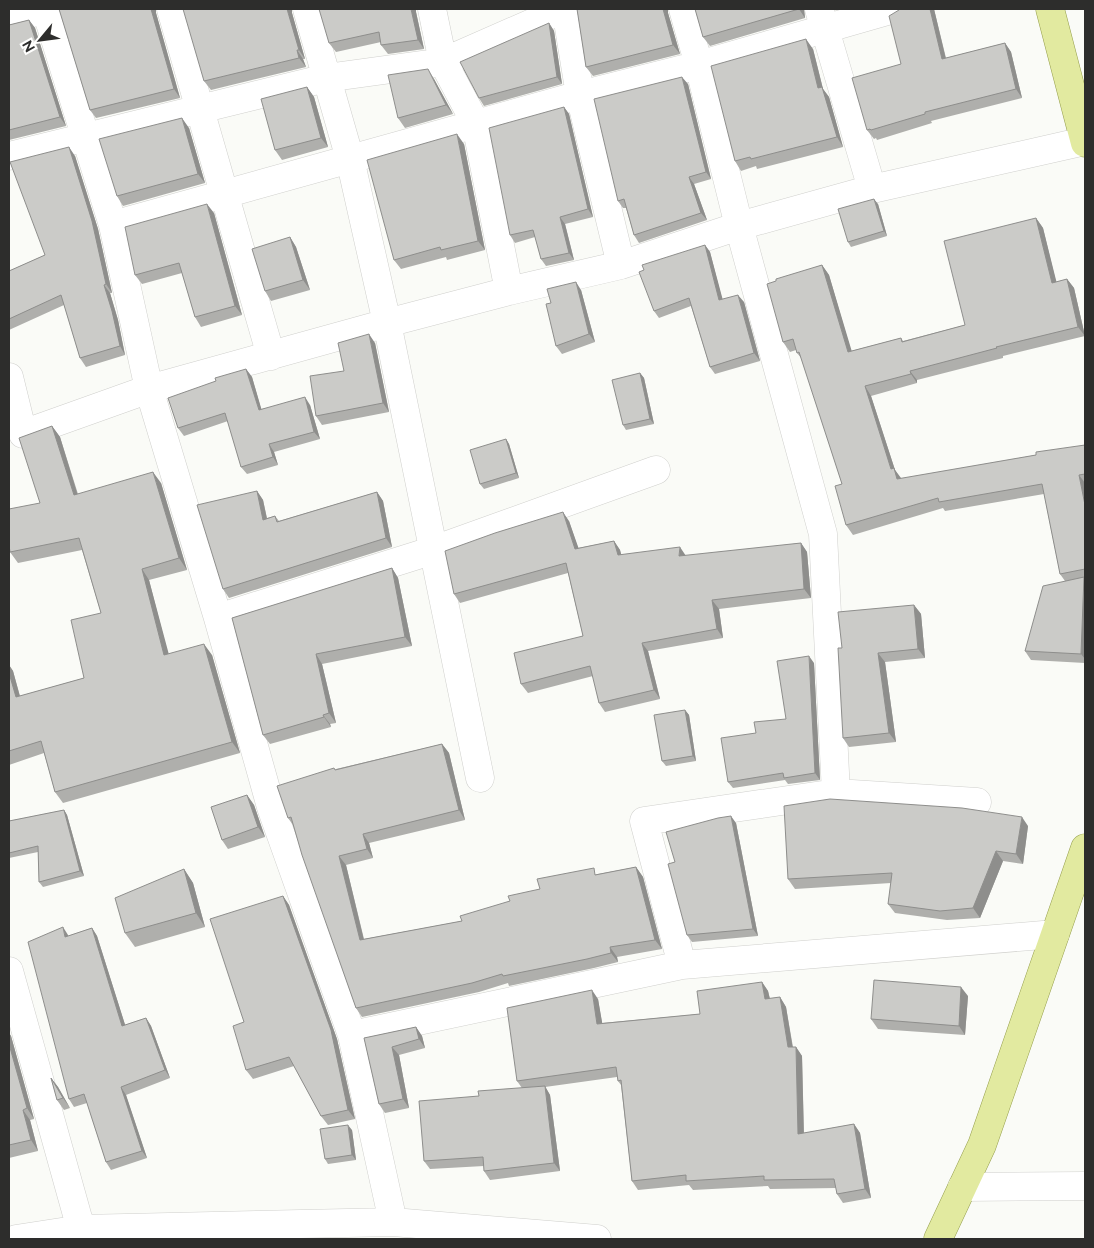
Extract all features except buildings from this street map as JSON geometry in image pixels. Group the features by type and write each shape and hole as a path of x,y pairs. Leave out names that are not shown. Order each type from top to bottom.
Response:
{"main road":[{"path":"1050,9 1085,142"},
{"path":"938,1239 982,1145 1085,848"}],"street":[{"path":"9,19 47,9 113,225 149,389 218,618 271,806 352,1035 393,1222"},
{"path":"172,9 271,356"},
{"path":"307,9 350,159 387,323 480,778"},
{"path":"432,9 443,62 476,124 509,291"},
{"path":"9,156 326,78 443,62 565,9 580,95 621,265"},
{"path":"683,9 822,534 836,792"},
{"path":"113,225 580,95 699,64 822,18 894,9"},
{"path":"822,18 872,189"},
{"path":"9,377 23,434 149,389 387,323 509,291 621,265 739,226 872,189 1085,142"},
{"path":"218,618 434,550 656,470"},
{"path":"682,965 644,821 836,792 977,802"},
{"path":"352,1035 682,965 1055,934"},
{"path":"9,971 81,1229"},
{"path":"962,1187 1085,1186"},
{"path":"16,1239 81,1229 393,1222 597,1239"}]}
